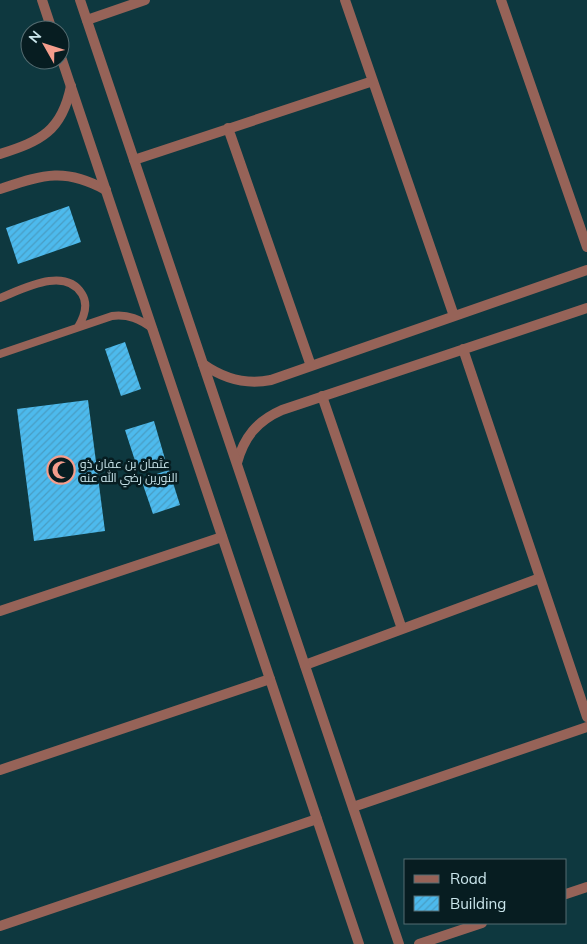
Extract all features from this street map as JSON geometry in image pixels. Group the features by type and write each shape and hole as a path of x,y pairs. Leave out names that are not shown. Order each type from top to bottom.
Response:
{"street":[{"path":"42,0 49,20"},
{"path":"80,0 399,944"},
{"path":"87,20 145,0"},
{"path":"345,0 454,316"},
{"path":"501,0 587,247"},
{"path":"66,70 360,944"},
{"path":"134,160 372,80"},
{"path":"0,154 25,146 48,132 64,111 71,86"},
{"path":"228,128 311,366"},
{"path":"0,189 34,178 57,175 79,178 106,190"},
{"path":"203,364 224,376 248,382 272,380 587,270"},
{"path":"237,463 245,440 261,422 282,410 587,308"},
{"path":"463,349 587,717"},
{"path":"322,396 402,629"},
{"path":"0,611 222,537"},
{"path":"305,665 540,578"},
{"path":"0,770 270,679"},
{"path":"353,807 587,727"},
{"path":"0,926 318,819"},
{"path":"567,894 587,887"},
{"path":"420,944 479,924"}],"lane":[{"path":"0,298 47,281 58,279 68,282 84,296 86,307 84,318 78,327"},
{"path":"0,354 112,316 120,315 137,319 153,329"}],"building":[{"path":"69,206 81,242 18,264 6,228"},
{"path":"125,342 141,389 121,396 105,349"},
{"name":"عثمان بن عفان ذو النورين رضي الله عنه","path":"88,400 105,531 34,541 17,409"},
{"path":"154,421 165,459 137,467 125,430"},
{"path":"169,470 180,505 153,514 141,479"}],"place":[{"name":"عثمان بن عفان ذو النورين رضي الله عنه","path":"61,470"}]}
